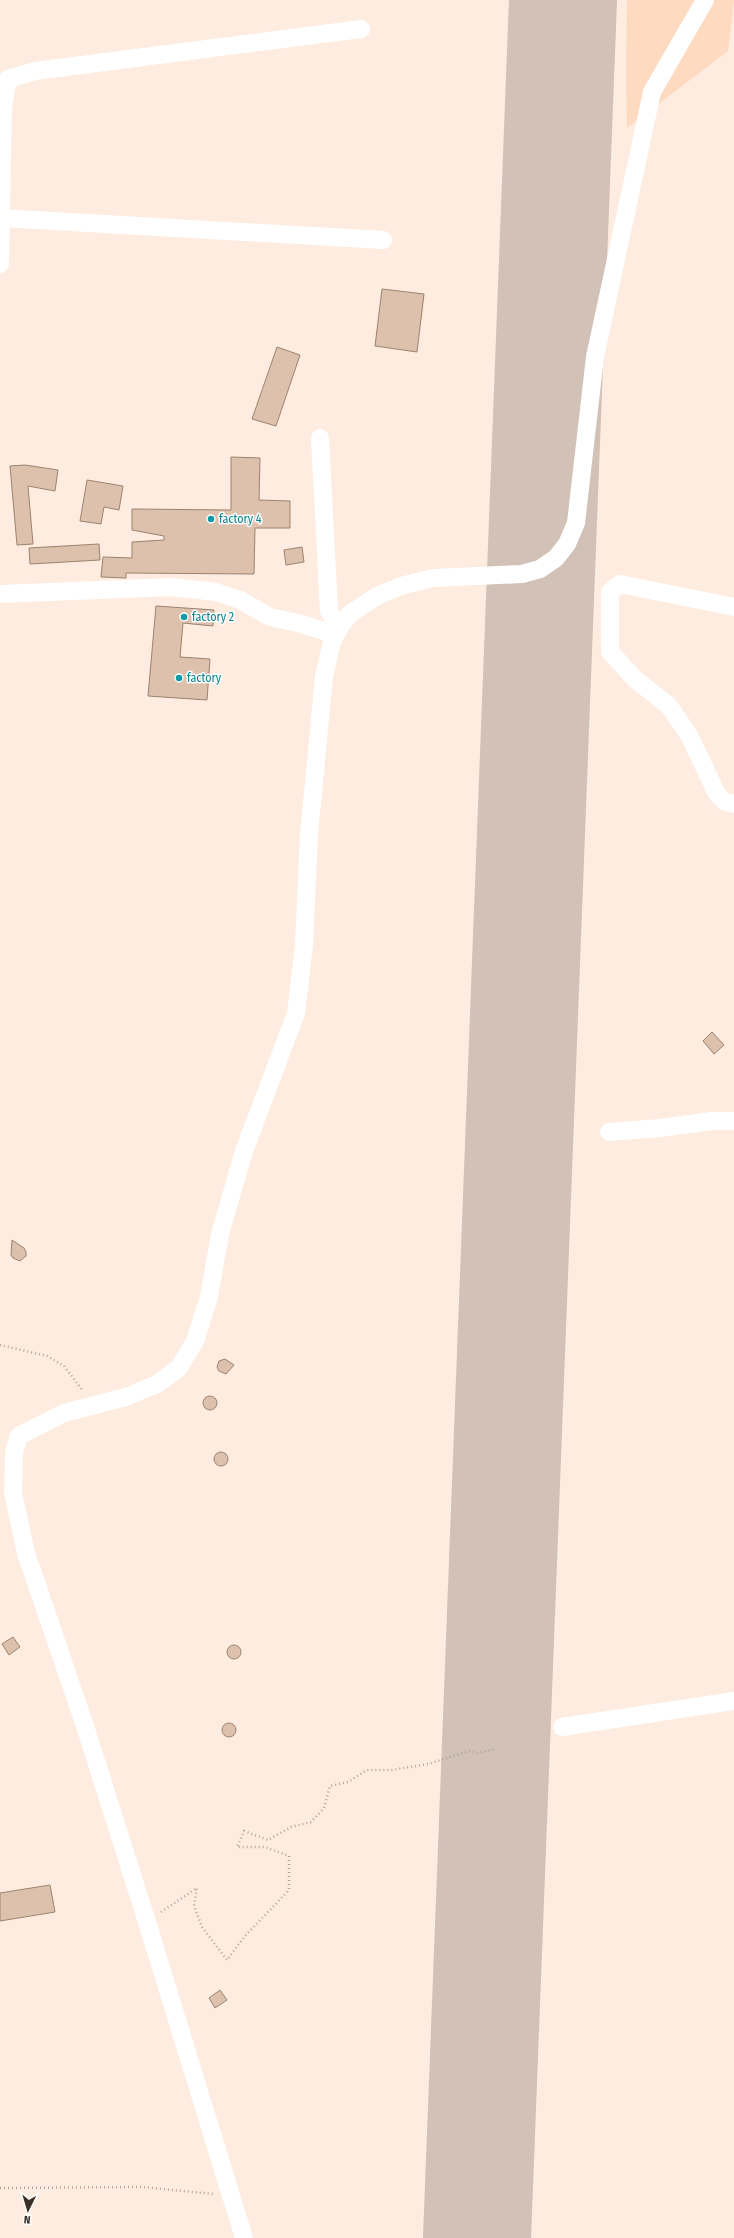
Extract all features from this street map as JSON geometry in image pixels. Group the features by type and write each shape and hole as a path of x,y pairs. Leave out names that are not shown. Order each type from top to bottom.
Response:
{"street":[{"path":"244,2238 232,2195 84,1723 26,1553 13,1493 14,1452 19,1436 64,1413 126,1397 157,1384 179,1368 195,1341 209,1297 220,1234 244,1151 296,1014 304,945 309,834 324,677 332,642 337,632 350,614 377,596 401,586 433,578 522,574 540,569 556,558 568,544 576,522 595,357 652,92 706,0"},
{"path":"0,264 3,107 8,79 35,71 361,29"},
{"path":"2,218 383,240"},
{"path":"320,438 329,611 337,632"},
{"path":"734,607 620,584 610,592 609,602 610,652 635,680 669,706 689,735 717,794 725,802 734,804"},
{"path":"0,594 171,587 216,592 240,600 270,617 337,632"},
{"path":"609,1132 660,1128 712,1121 734,1121"},
{"path":"562,1727 734,1701"}],"path":[{"path":"0,1345 46,1356 64,1366 93,1406"},
{"path":"147,1922 197,1888 194,1906 202,1927 227,1960 245,1936 289,1890 289,1856 265,1847 237,1847 244,1831 268,1840 292,1826 311,1822 324,1808 330,1786 348,1782 366,1770 392,1770 428,1764 469,1751 477,1753 496,1749"},
{"path":"0,2188 142,2188 232,2195"}],"shaded area":[{"path":"627,0 734,0 728,51 627,128 626,77"}],"building":[{"path":"382,289 424,294 417,352 375,346"},
{"path":"277,347 300,355 276,426 252,419"},
{"name":"factory 4","path":"231,457 260,458 259,500 290,501 290,528 255,528 254,574 126,573 126,578 101,577 103,557 132,558 132,542 164,540 164,536 132,530 132,509 231,510"},
{"path":"25,465 58,470 55,491 28,486 33,544 17,545 10,466"},
{"path":"87,480 123,486 119,510 104,507 101,524 80,521"},
{"path":"99,544 100,560 30,564 29,548"},
{"path":"302,547 304,562 286,565 284,550"},
{"path":"156,606 214,610 213,626 183,623 180,657 210,659 207,700 148,696"},
{"path":"712,1032 724,1045 714,1054 703,1041"},
{"path":"12,1240 24,1248 26,1252 26,1256 20,1261 13,1258 11,1255"},
{"path":"225,1359 234,1365 226,1374 219,1371 217,1367 219,1361"},
{"path":"207,1396 213,1396 217,1400 217,1406 213,1410 207,1410 203,1406 203,1400"},
{"path":"218,1452 224,1452 228,1456 228,1462 224,1466 218,1466 214,1462 214,1456"},
{"path":"13,1637 20,1647 9,1655 2,1644"},
{"path":"231,1645 237,1645 241,1649 241,1655 237,1659 231,1659 227,1655 227,1649"},
{"path":"226,1723 232,1723 236,1727 236,1733 232,1737 226,1737 222,1733 222,1727"},
{"path":"50,1885 55,1912 0,1921 0,1893"},
{"path":"220,1990 227,2000 215,2008 209,1998"}],"runway":[{"path":"477,2238 563,0"}],"place":[{"name":"factory 4","path":"211,519"},
{"name":"factory 2","path":"184,617"},
{"name":"factory","path":"179,678"}]}
